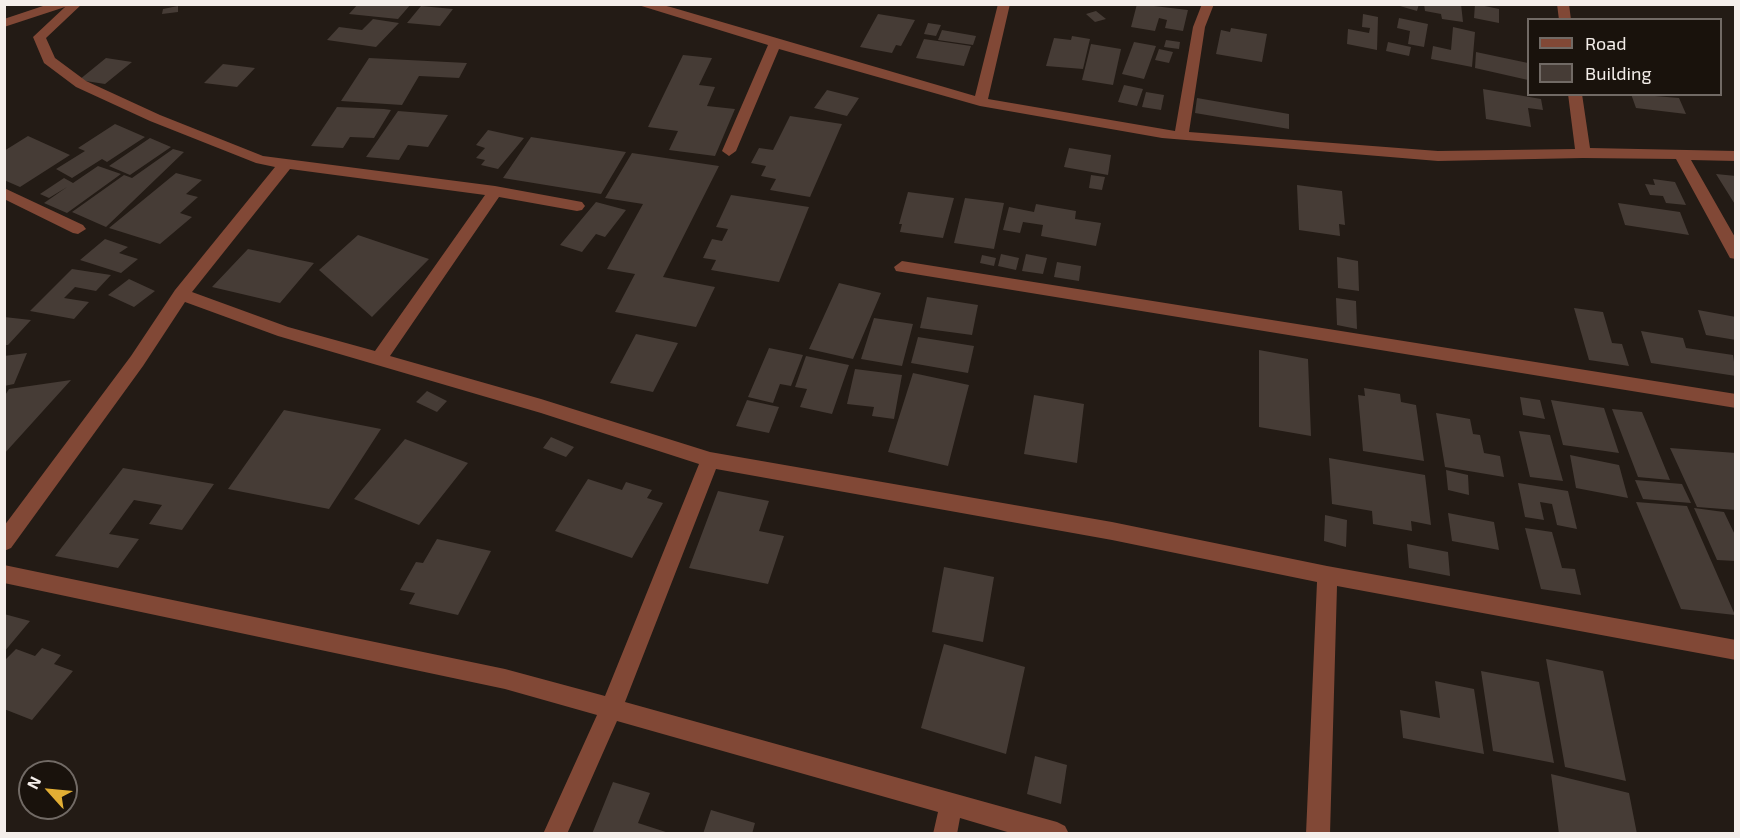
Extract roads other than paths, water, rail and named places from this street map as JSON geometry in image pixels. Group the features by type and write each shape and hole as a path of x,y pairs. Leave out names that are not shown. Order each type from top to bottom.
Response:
{"street":[{"path":"4,23 63,4"},
{"path":"76,4 39,37 49,60 81,84 155,118 261,160 495,191 577,206"},
{"path":"641,4 670,10 775,44 980,102 1180,136 1438,156 1583,153 1736,156"},
{"path":"980,102 1004,4"},
{"path":"1180,136 1199,27 1208,4"},
{"path":"729,151 775,44"},
{"path":"1575,96 1583,153"},
{"path":"1681,155 1736,254"},
{"path":"4,542 137,361 181,294 287,162"},
{"path":"378,360 495,191"},
{"path":"4,193 78,229"},
{"path":"902,267 1736,401"},
{"path":"181,294 284,332 541,406 710,460 1112,531 1327,575 1736,650"},
{"path":"555,834 611,709 710,460"},
{"path":"4,574 506,679 1057,834"},
{"path":"1318,834 1327,575"},
{"path":"945,834 952,804"}]}
